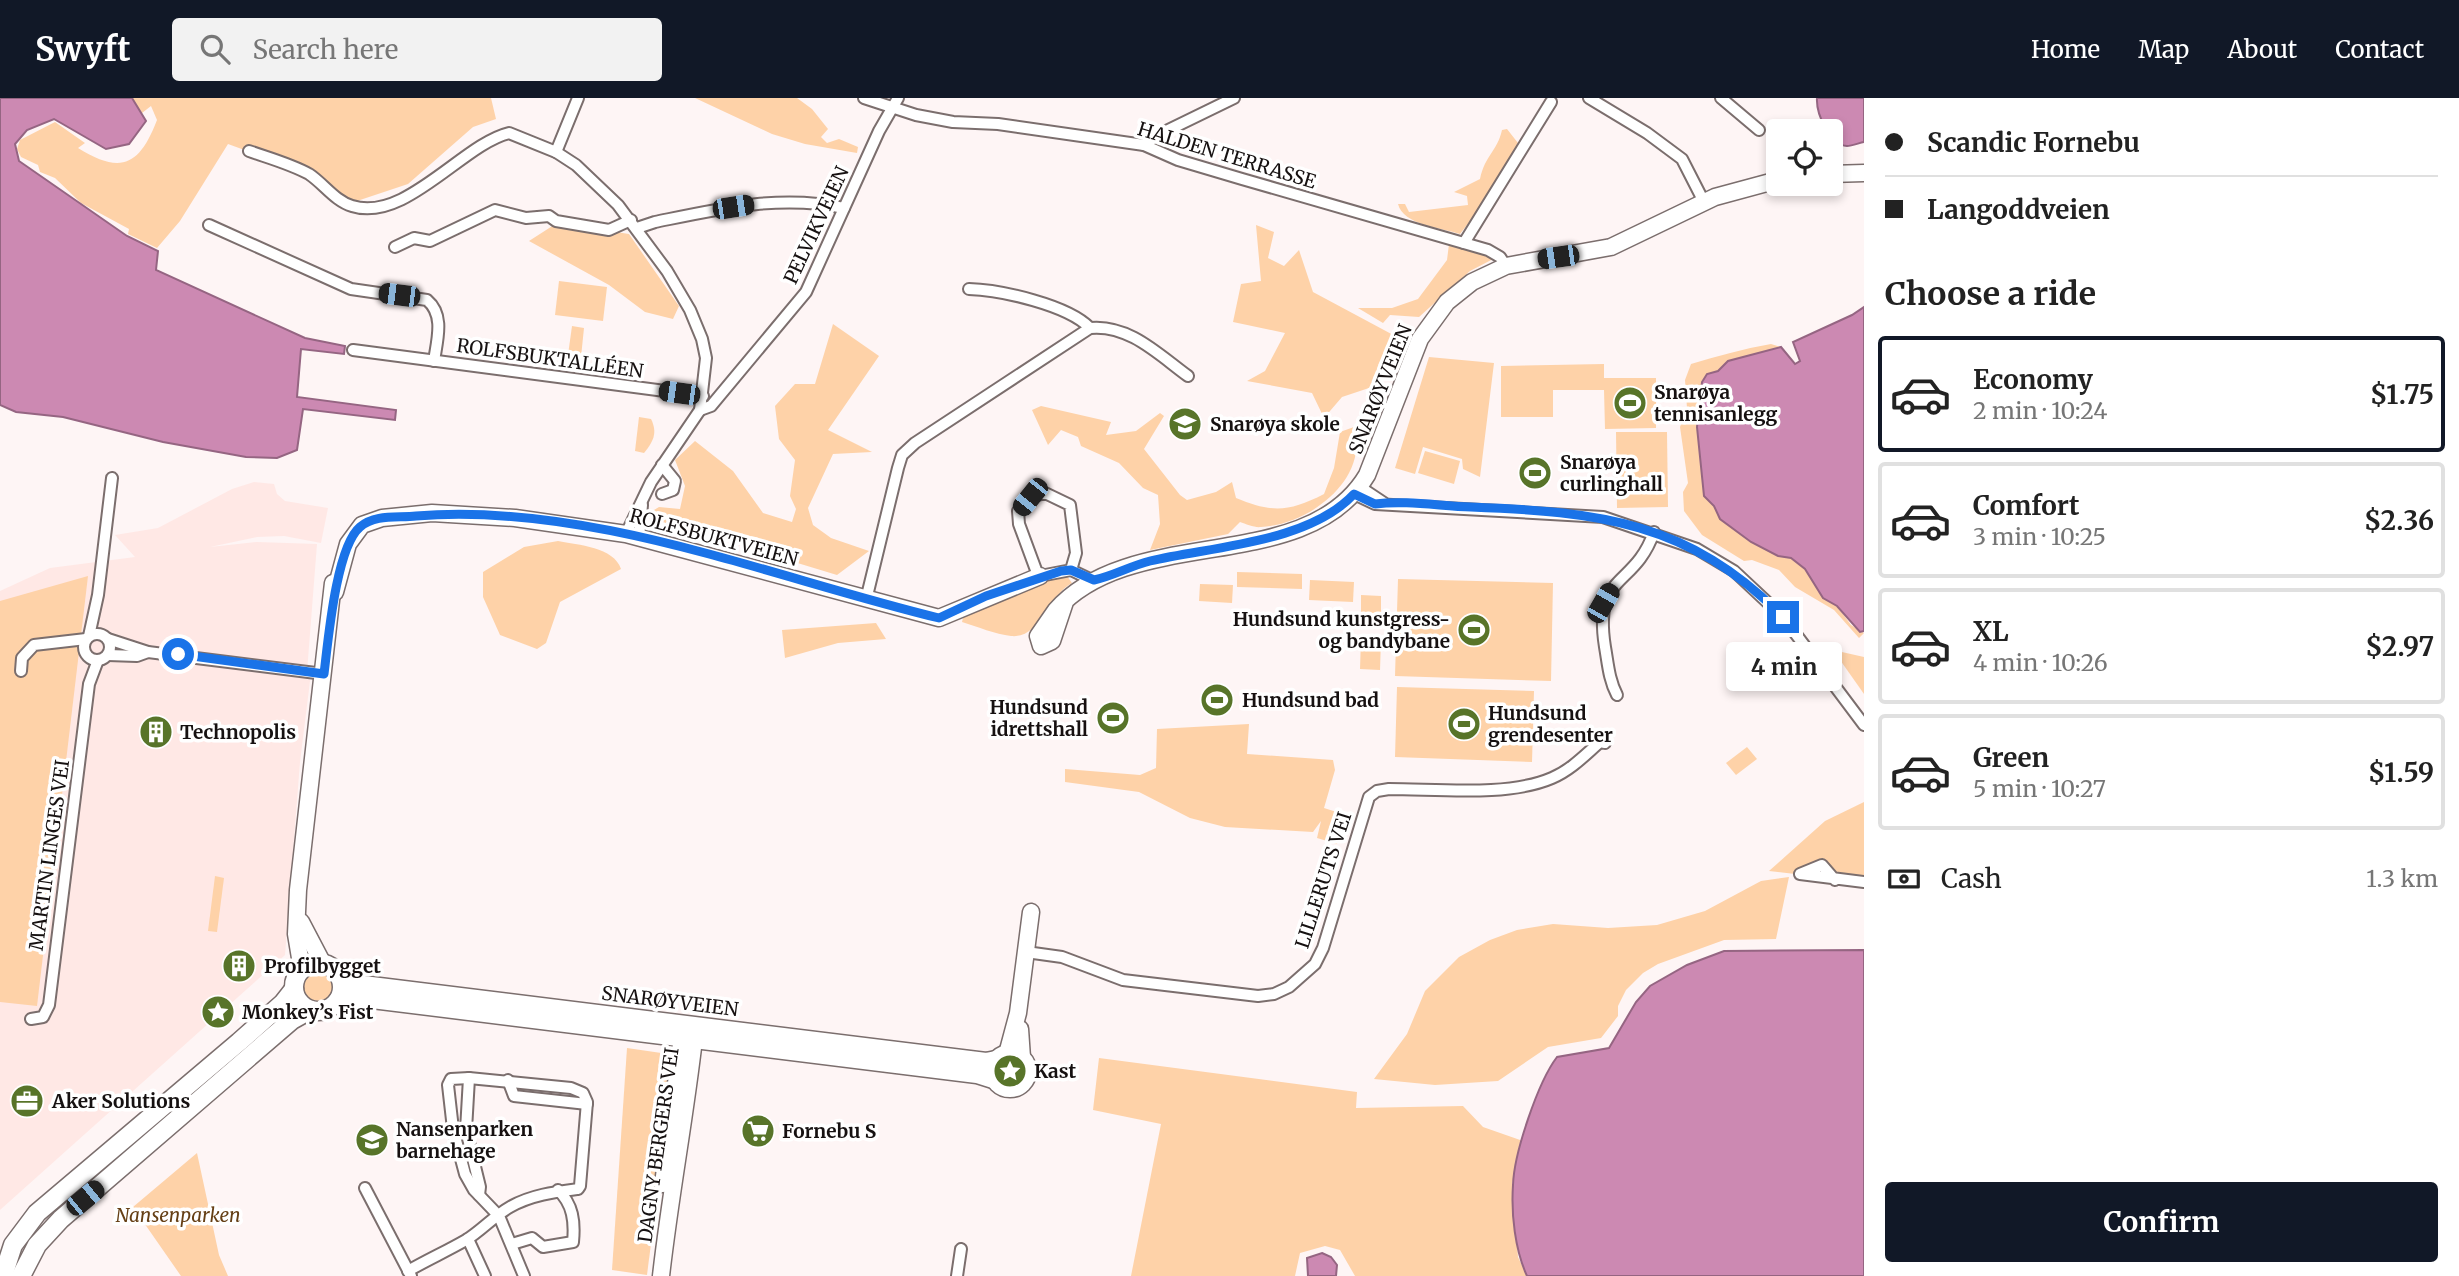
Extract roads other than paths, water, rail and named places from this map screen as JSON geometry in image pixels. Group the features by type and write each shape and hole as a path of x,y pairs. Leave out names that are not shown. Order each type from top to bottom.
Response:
{"main road":[{"path":"3,1276 5,1254 37,1213 284,1003 302,970 311,965 323,964 331,967 340,977 342,989 339,999 324,1010 310,1010 292,1020 54,1226 37,1245 21,1276"},
{"name":"SNARØYVEIEN","path":"340,977 363,985 976,1074 996,1080"},
{"path":"294,989 301,1004 310,1010"},
{"name":"SNARØYVEIEN","path":"339,999 364,998 986,1062 1008,1057"},
{"path":"1008,1057 1027,1069 1023,1083 1008,1088 996,1080 993,1068 1008,1057"}],"street":[{"path":"556,152 578,98"},
{"path":"864,98 896,103"},
{"path":"1144,145 1158,135 1234,98"},
{"path":"1589,98 1647,133 1682,159 1704,202"},
{"path":"1721,98 1759,130"},
{"path":"1464,243 1551,102"},
{"name":"HALDEN TERRASSE","path":"896,103 953,122 998,124 1144,145 1204,168 1496,253 1506,266"},
{"name":"PELVIKVEIEN","path":"700,410 711,406 806,292 879,131 896,103"},
{"path":"249,151 297,168 339,199 361,209 418,191 499,135 519,135 556,152 605,191 634,224 698,326 706,358 700,410 662,465 642,504 633,535"},
{"path":"1843,174 1864,173"},
{"name":"SNARØYVEIEN","path":"1047,632 1060,608 1094,580 1148,562 1300,529 1328,517 1357,490 1373,460 1410,361 1429,325 1459,291 1506,266 1611,247 1704,202 1739,188 1766,182"},
{"path":"395,247 414,238 430,241 495,210 520,217 550,216 556,221 609,230 773,201 814,201 844,208"},
{"name":"ROLFSBUKTALLÉEN","path":"209,225 351,289 427,300 436,309 439,319 434,360"},
{"path":"969,289 992,290 1033,302 1082,320 1090,328"},
{"path":"866,600 902,455 915,443 1090,328 1105,327 1137,338 1188,376"},
{"name":"ROLFSBUKTALLÉEN","path":"353,351 703,396"},
{"path":"662,465 675,481 673,490 662,494"},
{"path":"95,656 96,637 90,623 94,617 112,478"},
{"path":"1357,490 1368,503 1577,513 1604,517 1697,549 1756,589 1797,632 1864,725"},
{"path":"1071,570 1076,553 1070,505 1045,493 1030,497 1018,511 1026,548 1040,576 1071,570 1094,580"},
{"name":"ROLFSBUKTVEIEN","path":"302,970 296,934 299,873 335,592 337,544 355,520 382,508 492,516 633,535 939,618 1040,576"},
{"path":"1617,695 1610,678 1601,623 1603,603 1613,587 1645,554 1654,533"},
{"path":"95,656 96,637"},
{"path":"21,671 22,658 30,647 44,642 96,637 148,652 324,674"},
{"path":"57,642 95,656 137,656 148,652"},
{"name":"MARTIN LINGES VEI","path":"31,1018 43,1017 49,1005 89,684 95,656"},
{"name":"LILLERUTS VEI","path":"1026,952 1080,962 1123,979 1244,995 1274,994 1303,977 1323,948 1369,797 1377,791 1389,789 1486,789 1537,784 1570,768 1600,743 1605,743"},
{"path":"1835,880 1864,882"},
{"path":"1008,1057 1031,912"},
{"name":"ROLFSBUKTVEIEN","path":"298,917 323,964"},
{"name":"DAGNY BERGERS VEI","path":"651,1276 686,1033"},
{"name":"DAGNY BERGERS VEI","path":"661,1276 671,1188 678,1158 686,1033"},
{"path":"469,1078 466,1130 480,1187 479,1195"},
{"path":"365,1188 409,1273 468,1239 499,1216 519,1203 558,1190 578,1189 587,1104 514,1096 508,1080 452,1079 449,1093 465,1174 479,1195 499,1216 524,1276"},
{"path":"512,1244 532,1238 543,1247 573,1241 574,1226 569,1202 558,1190"},
{"path":"468,1239 485,1276"},
{"path":"957,1276 961,1249"}],"place":[{"name":"Snarøya tennisanlegg","path":"1630,403"},
{"name":"Snarøya skole","path":"1185,424"},
{"name":"Snarøya curlinghall","path":"1535,473"},
{"name":"Hundsund kunstgress- og bandybane","path":"1474,630"},
{"name":"Hundsund bad","path":"1217,700"},
{"name":"Hundsund idrettshall","path":"1113,718"},
{"name":"Hundsund grendesenter","path":"1464,724"},
{"name":"Technopolis","path":"156,732"},
{"name":"Profilbygget","path":"239,966"},
{"name":"Monkey’s Fist","path":"218,1012"},
{"name":"Kast","path":"1010,1071"},
{"name":"Aker Solutions","path":"27,1101"},
{"name":"Fornebu S","path":"758,1131"},
{"name":"Nansenparken barnehage","path":"372,1140"}],"park label":[{"name":"Nansenparken","path":"178,1215"}]}
